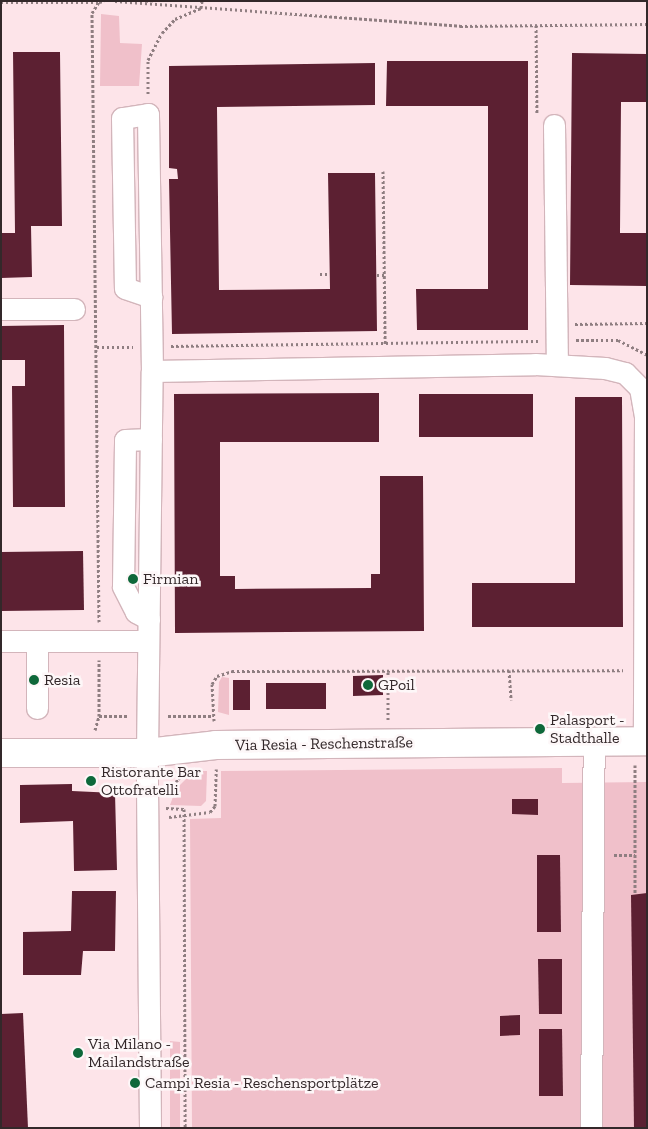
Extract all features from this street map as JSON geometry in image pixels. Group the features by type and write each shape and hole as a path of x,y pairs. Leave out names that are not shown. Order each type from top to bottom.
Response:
{"main road":[{"name":"Via Resia - Reschenstraße","path":"1,753 147,753 216,745 642,741"}],"street":[{"path":"148,114 152,347 147,753 150,1128"},
{"path":"554,125 557,365"},
{"path":"1,309 74,310"},
{"path":"152,371 557,365 624,373 640,388 644,416 644,670 642,741"},
{"path":"149,618 136,612 123,586 125,440 151,440"},
{"path":"1,641 148,641"},
{"path":"37,641 37,708"},
{"path":"591,1128 594,742"}],"path":[{"path":"1,2 104,1"},
{"path":"115,1 460,26 647,24"},
{"path":"201,8 202,1"},
{"path":"98,2 92,13 97,347 99,716"},
{"path":"148,114 148,60 162,33 175,19 201,8"},
{"path":"383,171 385,367"},
{"path":"320,274 330,274"},
{"path":"377,275 384,275"},
{"path":"97,347 385,342 557,332 647,323"},
{"path":"557,332 618,340 647,355"},
{"path":"509,670 511,700"},
{"path":"232,671 644,670"},
{"path":"388,672 388,725"},
{"path":"635,894 642,741"},
{"path":"185,1128 184,809 165,808 178,779 193,766"}],"shaded area":[{"path":"101,14 119,16 120,43 142,44 139,86 100,86"},
{"path":"222,677 229,678 229,715 218,712 219,682"},
{"path":"562,768 562,783 647,782 647,1128 192,1128 190,819 221,818 221,771"},
{"path":"194,771 207,771 206,801 201,806 170,805 176,789"},
{"path":"170,1041 180,1042 180,1128 170,1128"}],"building":[{"path":"13,52 60,52 62,226 31,226 32,277 1,278 1,233 15,233"},
{"path":"572,53 647,54 647,102 621,102 620,233 647,233 647,286 570,285"},
{"path":"387,61 528,61 528,330 417,330 416,289 488,289 488,106 386,106"},
{"path":"375,63 375,105 217,107 219,290 330,289 328,173 375,173 377,331 172,334 169,179 178,179 177,169 169,168 169,66"},
{"path":"64,325 65,507 13,507 12,386 25,386 25,360 1,360 1,326"},
{"path":"379,393 379,442 220,442 220,576 235,576 235,589 371,588 371,574 380,574 380,476 423,476 424,631 175,633 174,394"},
{"path":"419,394 533,394 533,437 419,437"},
{"path":"575,397 622,397 623,627 472,627 472,583 575,583"},
{"path":"83,551 84,610 1,611 1,552"},
{"name":"GPoil","path":"383,675 383,695 353,696 353,676"},
{"path":"233,680 250,680 250,710 233,710"},
{"path":"266,683 326,683 326,709 266,709"},
{"path":"72,784 72,791 115,793 117,870 74,871 73,821 20,823 20,785"},
{"path":"512,799 538,799 538,815 512,814"},
{"path":"537,855 560,855 561,932 537,932"},
{"path":"72,891 116,891 115,951 83,951 81,975 23,975 23,932 71,931"},
{"path":"647,893 647,1128 634,1128 631,895"},
{"path":"538,959 562,959 562,1014 539,1014"},
{"path":"23,1013 28,1128 1,1128 1,1014"},
{"path":"520,1015 520,1035 500,1036 500,1016"},
{"path":"539,1029 562,1029 563,1096 539,1096"}],"place":[{"name":"Firmian","path":"133,579"},
{"name":"Resia","path":"34,680"},
{"name":"GPoil","path":"368,685"},
{"name":"Palasport - Stadthalle","path":"540,729"},
{"name":"Ristorante Bar Ottofratelli","path":"91,781"},
{"name":"Via Milano - Mailandstraße","path":"78,1053"},
{"name":"Campi Resia - Reschensportplätze","path":"135,1083"}]}
